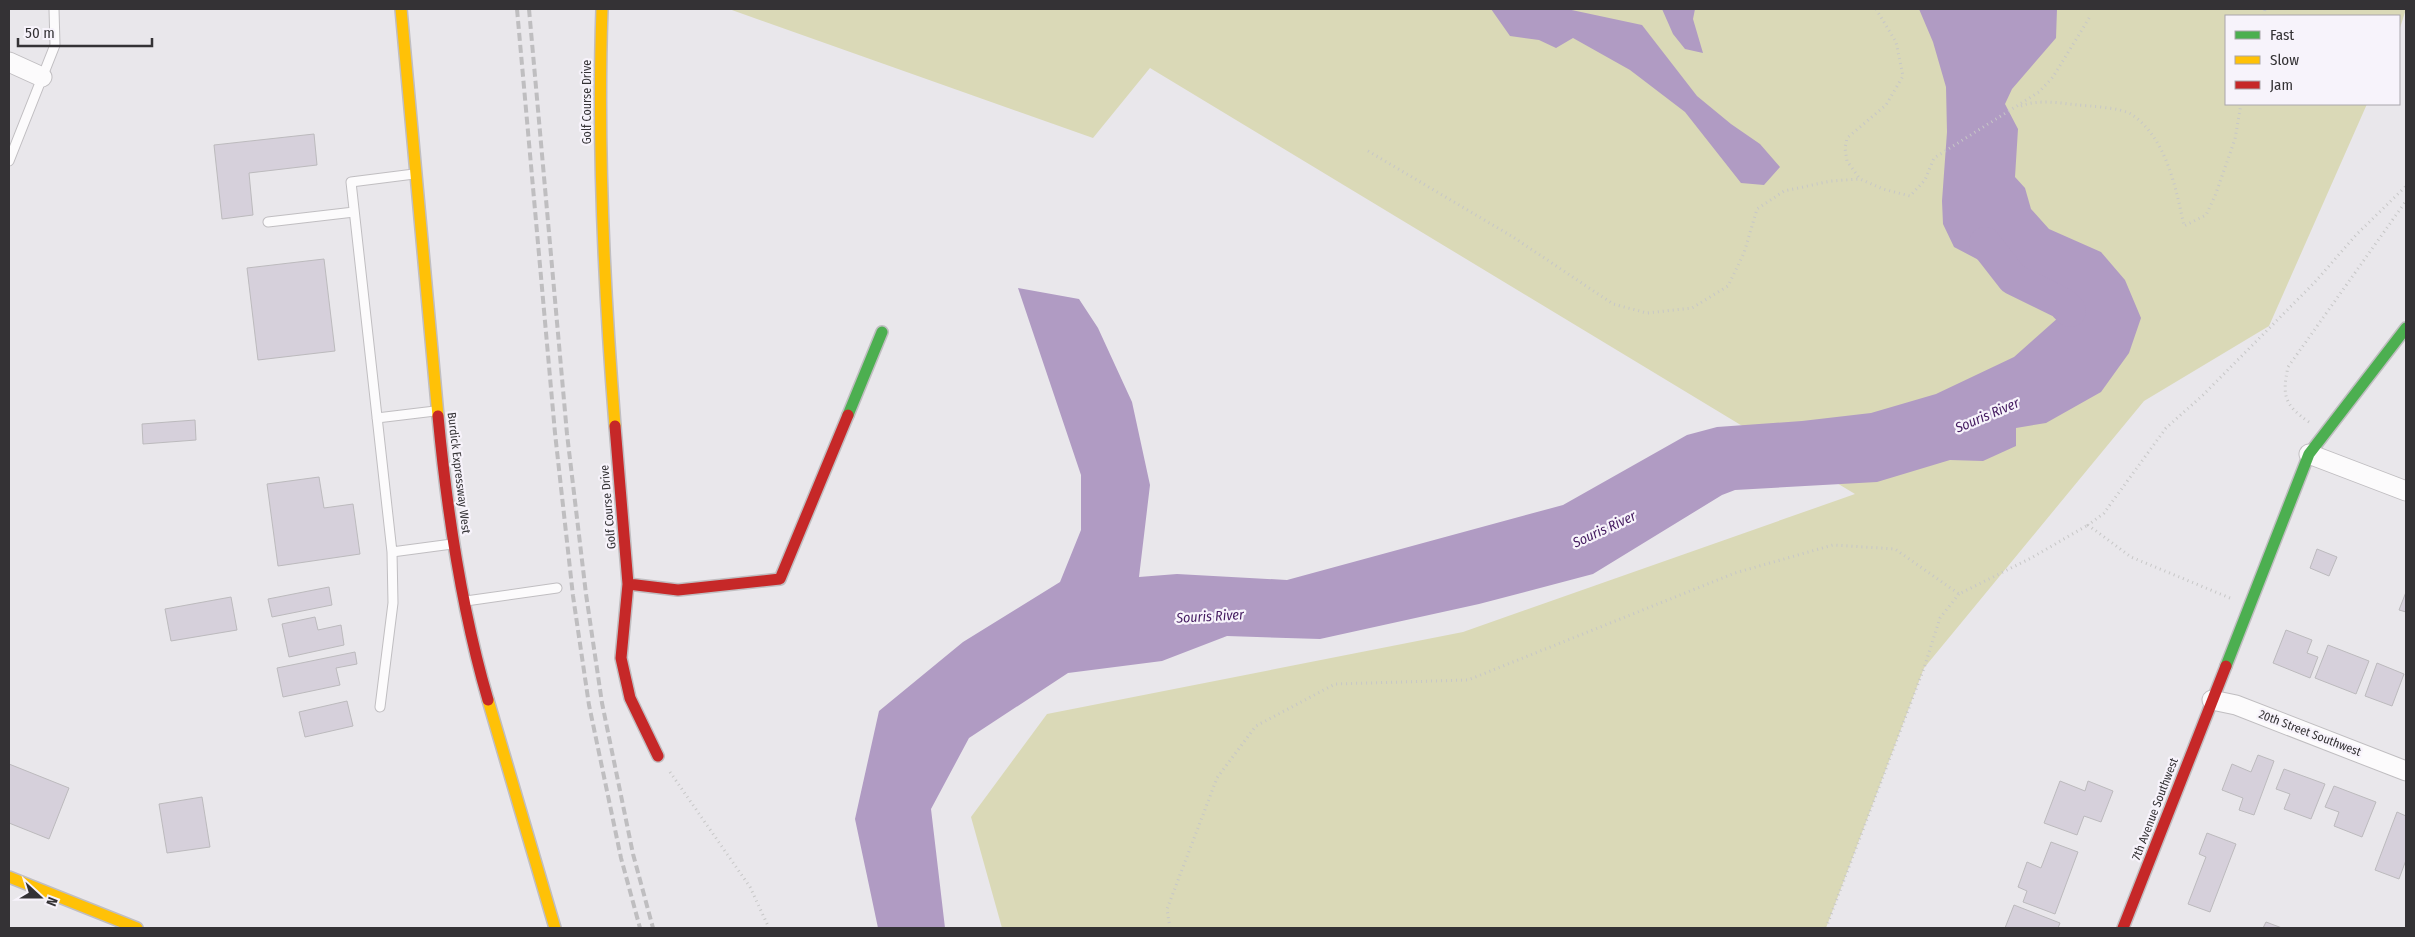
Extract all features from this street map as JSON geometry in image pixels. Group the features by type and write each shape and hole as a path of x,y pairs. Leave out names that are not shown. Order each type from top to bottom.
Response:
{"street":[{"name":"Burdick Expressway West","path":"401,9 444,477 464,601 481,675 501,748 555,928"},
{"name":"Golf Course Drive","path":"602,9 599,89 602,188 614,409 628,584 621,658 623,674 630,698 658,756"},
{"path":"9,62 42,77"},
{"name":"7th Avenue Southwest","path":"2123,928 2309,454 2406,328"},
{"path":"628,584 678,590 780,579 882,332"},
{"path":"2309,454 2406,491"},
{"name":"20th Street Southwest","path":"2212,700 2236,704 2406,771"},
{"path":"9,877 137,928"}],"lane":[{"path":"9,161 55,45 54,9"},
{"path":"380,707 393,603 392,552 351,182 417,173"},
{"path":"268,222 354,212"},
{"path":"377,418 437,410"},
{"path":"392,552 455,544"},
{"path":"464,601 558,588"}],"path":[{"path":"1860,179 1847,161 1845,148 1847,138 1886,105 1904,76 1896,42 1876,9"},
{"path":"1368,151 1512,237 1613,304 1648,313 1692,308 1728,286 1744,253 1757,209 1784,191 1831,181 1860,179 1910,196 1925,180 1934,158 2039,92 2053,77 2091,15"},
{"path":"2013,108 2033,101 2084,105 2130,113 2150,132 2166,160 2184,226 2206,215 2215,196 2234,139 2241,105"},
{"path":"1826,928 1924,668 1940,618 1959,594 2031,558 2088,525 2104,513 2166,428 2203,395 2314,283 2357,234 2406,186"},
{"path":"2325,433 2296,413 2287,402 2284,387 2288,367 2406,201"},
{"path":"2088,525 2131,557 2250,605"},
{"path":"1170,928 1167,909 1217,778 1256,726 1335,684 1468,680 1735,573 1832,545 1895,549 1959,594"},
{"path":"658,756 750,887 769,928"}],"green space":[{"path":"729,9 2406,9 2400,28 2400,15 2225,15 2225,105 2367,105 2269,326 2144,401 1924,668 1826,928 1002,928 971,817 1047,714 1463,632 1855,494 1150,68 1093,138"}],"water":[{"path":"1491,9 1567,9 1642,25 1697,96 1731,124 1760,144 1780,167 1764,185 1741,183 1685,112 1630,70 1573,38 1556,48 1539,40 1510,36"},
{"path":"1662,9 1695,9 1693,19 1703,53 1685,49 1673,34"},
{"path":"1919,9 2057,9 2056,38 2012,89 2005,104 2018,129 2015,177 2025,188 2031,209 2049,229 2101,252 2125,280 2141,318 2129,353 2101,392 2046,423 2016,428 2016,446 1983,461 1950,460 1877,482 1735,490 1722,495 1593,574 1479,604 1320,639 1227,636 1162,661 1068,673 969,738 931,809 945,928 878,928 855,819 879,711 963,642 1060,582 1081,530 1081,475 1018,288 1079,299 1098,328 1132,402 1150,485 1139,577 1177,574 1287,580 1563,505 1687,435 1717,427 1802,421 1871,413 1936,394 2014,357 2059,317 2032,288 1954,247 1943,224 1942,201 1947,132 1946,87 1933,42"}],"building":[{"path":"314,134 317,165 249,173 253,215 222,219 214,145"},
{"path":"324,259 335,351 258,360 247,268"},
{"path":"195,420 196,440 143,444 142,424"},
{"path":"319,477 324,508 353,504 360,554 278,566 267,484"},
{"path":"2317,549 2337,557 2329,576 2310,568"},
{"path":"329,587 332,605 272,617 268,599"},
{"path":"2406,592 2406,612 2399,610"},
{"path":"231,597 237,630 171,641 165,609"},
{"path":"315,617 318,630 341,625 344,645 289,657 282,624"},
{"path":"2286,630 2312,640 2307,653 2318,657 2310,678 2273,663"},
{"path":"2328,645 2369,661 2356,694 2315,678"},
{"path":"355,652 357,664 336,668 340,685 283,697 277,668"},
{"path":"2377,663 2404,674 2392,706 2365,696"},
{"path":"347,701 353,726 305,737 299,712"},
{"path":"2258,755 2274,761 2254,815 2239,810 2243,798 2222,790 2232,764 2251,772"},
{"path":"9,764 69,788 49,839 9,823"},
{"path":"2284,769 2325,784 2311,819 2284,809 2290,794 2276,789"},
{"path":"2060,781 2085,791 2088,781 2113,791 2101,822 2084,816 2077,835 2044,823"},
{"path":"2334,786 2376,802 2362,837 2334,826 2339,812 2325,807"},
{"path":"202,797 210,847 167,853 159,804"},
{"path":"2397,812 2406,816 2406,860 2399,879 2375,870"},
{"path":"2207,833 2236,844 2210,912 2188,904 2206,857 2199,854"},
{"path":"2051,842 2078,852 2055,914 2023,902 2027,891 2018,887 2027,862 2041,868"},
{"path":"2014,905 2060,923 2058,928 2005,928"},
{"path":"2266,922 2282,928 2263,928"}],"waterway":[{"name":"Souris River","path":"1985,243 2013,279 2062,303 2070,311"}],"railway":[{"path":"517,9 555,433 573,596 589,705 621,858 640,928"},
{"path":"529,9 567,434 586,594 602,703 633,854 653,928"}],"traffic: fast":[{"path":"2226,666 2309,454 2406,328"},
{"path":"848,415 882,332"}],"traffic: slow":[{"path":"401,9 438,416"},
{"path":"602,9 600,113 602,218 615,426"},
{"path":"488,700 555,928"},
{"path":"9,877 137,928"}],"traffic: jam":[{"path":"628,584 678,590 780,579 848,415"},
{"path":"438,416 456,560 470,630 488,700"},
{"path":"615,426 628,584 621,658 630,698 658,756"},
{"path":"2123,928 2226,666"}]}
